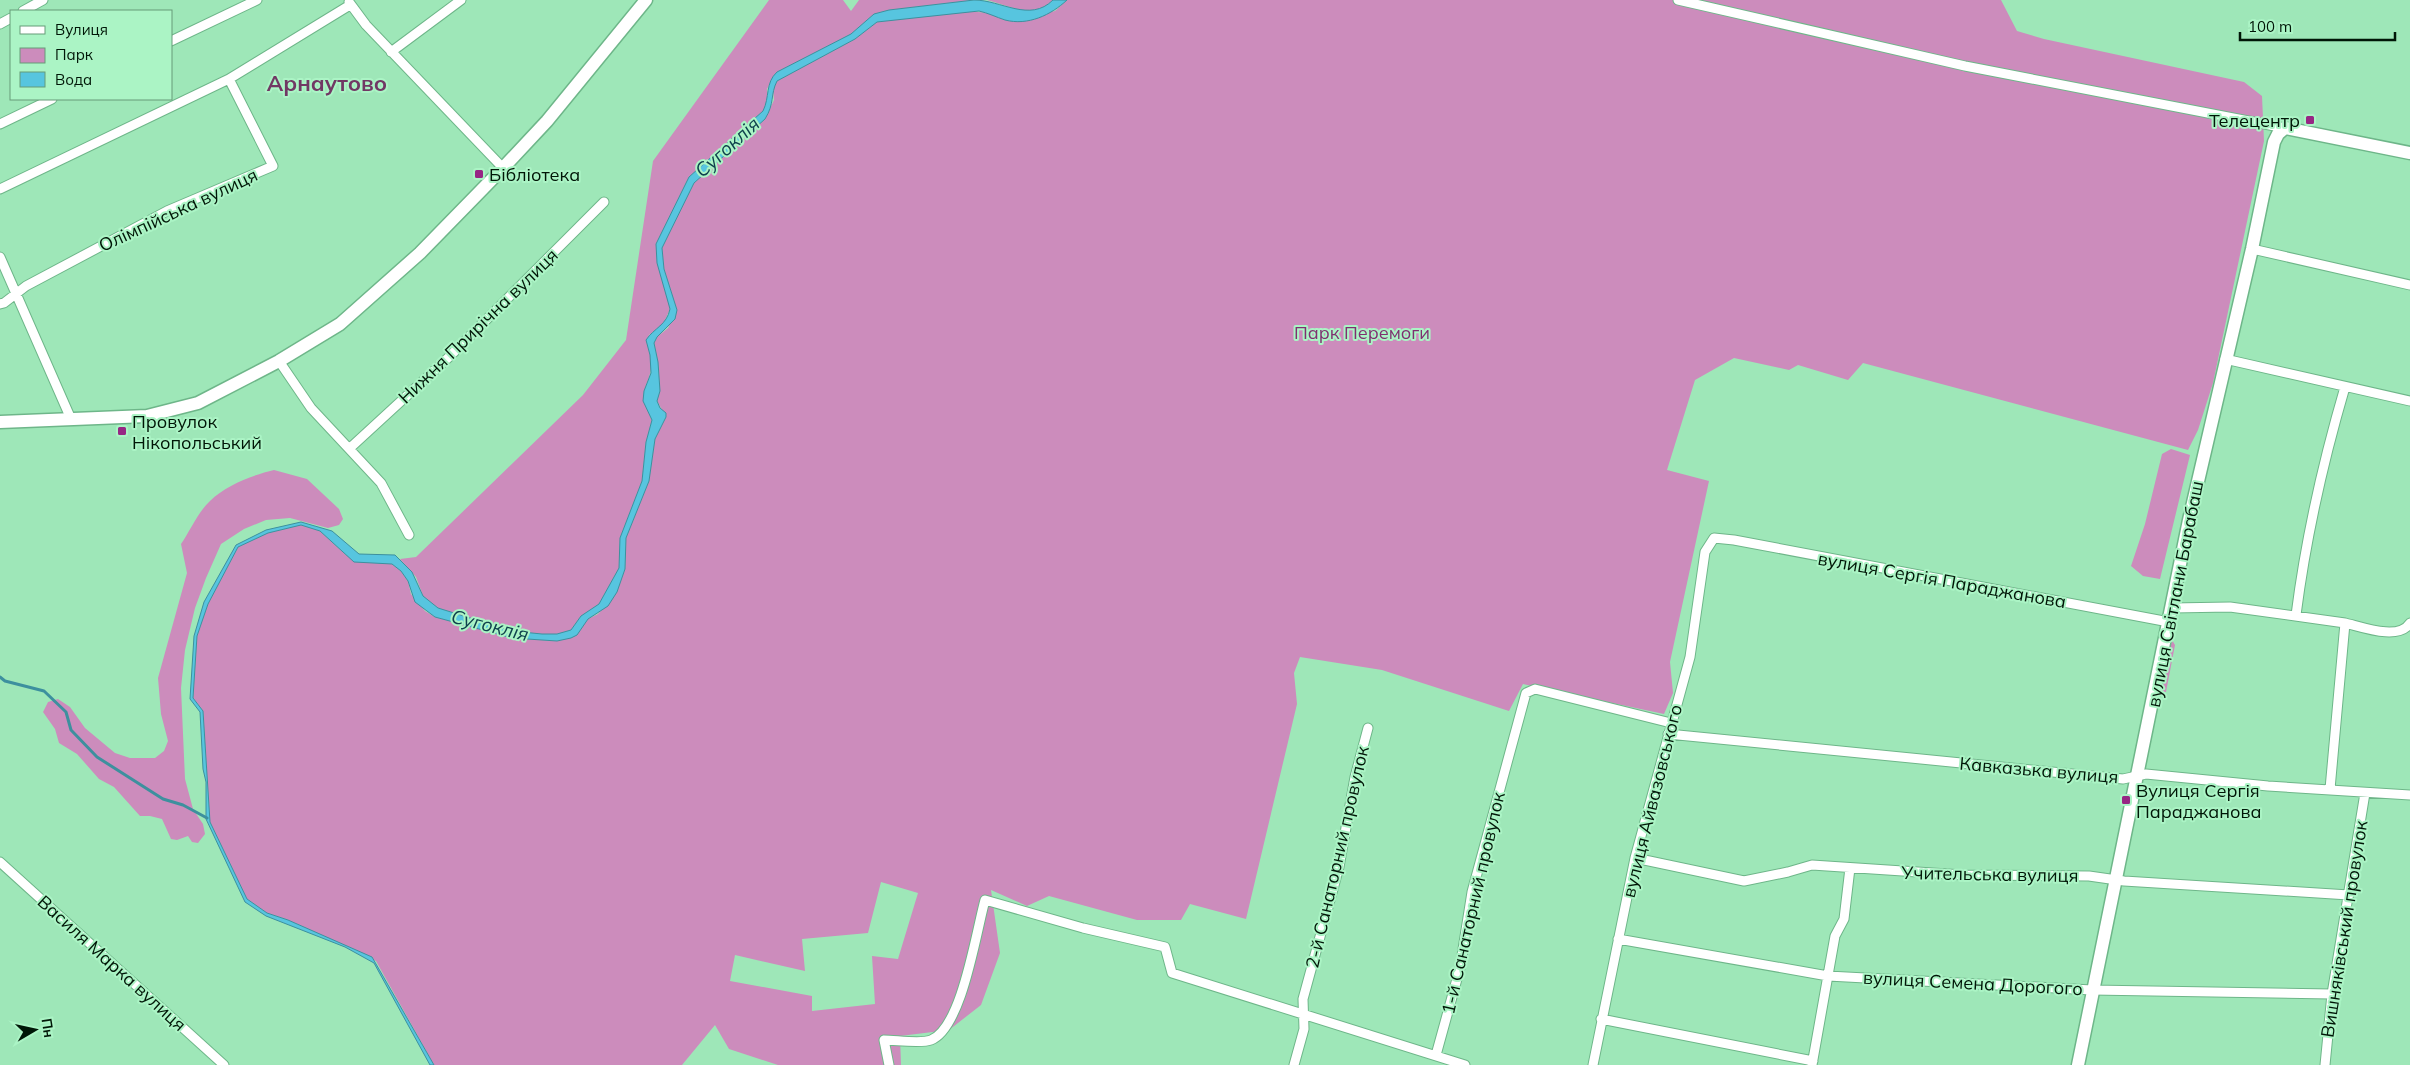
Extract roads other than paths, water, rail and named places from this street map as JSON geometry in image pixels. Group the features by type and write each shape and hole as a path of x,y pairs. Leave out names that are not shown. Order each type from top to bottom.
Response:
{"street":[{"path":"25,10 42,0"},
{"path":"172,41 257,0"},
{"path":"391,52 460,0"},
{"path":"0,422 147,416 168,412 198,403 279,361 340,324 420,253 503,168 547,121 646,0"},
{"path":"1678,0 1965,66 2410,153"},
{"path":"0,188 230,79 349,3 391,52 503,168"},
{"name":"Олімпійська вулиця","path":"0,304 26,286 167,211 272,166 230,79"},
{"path":"0,124 50,100"},
{"name":"вулиця Світлани Барабаш","path":"2078,1065 2092,990 2225,359 2252,249 2274,142 2278,134 2285,128"},
{"name":"Нижня Прирічна вулиця","path":"350,448 449,357 604,202"},
{"path":"2252,249 2410,285"},
{"path":"0,257 15,295 71,419"},
{"path":"2225,359 2410,401"},
{"path":"279,361 311,408 382,483 409,535"},
{"path":"2296,615 2305,545 2329,441 2345,387"},
{"name":"вулиця Сергія Параджанова","path":"1714,538 1734,540 2169,622"},
{"name":"вулиця Айвазовського","path":"1593,1065 1635,858 1670,723 1690,657 1706,552 1714,538"},
{"path":"2172,608 2230,607 2296,615 2386,632 2399,632 2407,628 2410,623"},
{"path":"2330,789 2345,623"},
{"name":"1-й Санаторний провулок","path":"1436,1055 1460,968 1472,892 1526,693 1535,689 1670,723"},
{"name":"2-й Санаторний провулок","path":"1294,1065 1304,1029 1303,999 1339,867 1355,777 1368,728"},
{"name":"Кавказька вулиця","path":"1668,734 2123,779 2146,774 2268,786 2410,795"},
{"name":"Вишняківський провулок","path":"2325,1065 2332,994 2365,793"},
{"name":"Учительська вулиця","path":"1635,858 1744,881 1812,865 1962,875 2089,876 2116,880 2349,895"},
{"name":"Василя Марка вулиця","path":"0,862 224,1065"},
{"path":"1601,1019 1812,1063 1835,936 1844,918 1850,868"},
{"path":"888,1065 884,1040 930,1041 942,1033 960,1002 986,900 1083,928 1165,947 1172,973 1465,1065"},
{"name":"вулиця Семена Дорогого","path":"1618,939 1828,976 2092,990 2332,994"}],"water":[{"name":"Сугоклія","path":"974,0 1015,9 1035,10 1044,7 1053,0 1067,0 1046,15 1022,22 1005,20 979,11 877,22 855,39 777,81 765,119 694,183 662,248 664,269 677,310 675,319 657,337 654,343 658,362 660,391 657,401 660,408 666,413 666,417 655,439 649,481 626,538 625,569 617,592 608,606 588,619 577,635 557,641 512,638 435,617 415,602 408,581 401,571 392,564 354,562 320,531 301,525 268,533 238,547 208,604 197,636 193,698 203,711 210,822 247,899 267,913 288,920 372,957 434,1065 430,1065 374,963 345,947 266,916 245,902 206,819 206,782 203,769 200,712 190,699 194,636 204,602 236,545 266,530 301,522 332,531 359,554 395,555 412,572 423,596 438,608 512,631 557,634 571,630 581,616 599,604 619,568 620,538 642,481 646,442 652,420 643,401 644,391 651,373 650,355 646,340 663,323 670,309 657,263 656,244 689,177 763,111 769,85 777,72 851,34 874,14 889,10"}],"waterway":[{"path":"0,677 5,681 44,691 66,712 71,730 97,757 163,799 183,805 207,818"}],"place":[{"name":"Телецентр","path":"2310,120"},
{"name":"Бібліотека","path":"479,174"},
{"name":"Провулок Нікопольський","path":"122,431"},
{"name":"Вулиця Сергія Параджанова","path":"2126,800"}],"district":[{"name":"Арнаутово","path":"327,83"}],"park label":[{"name":"Парк Перемоги","path":"1362,332"}]}
